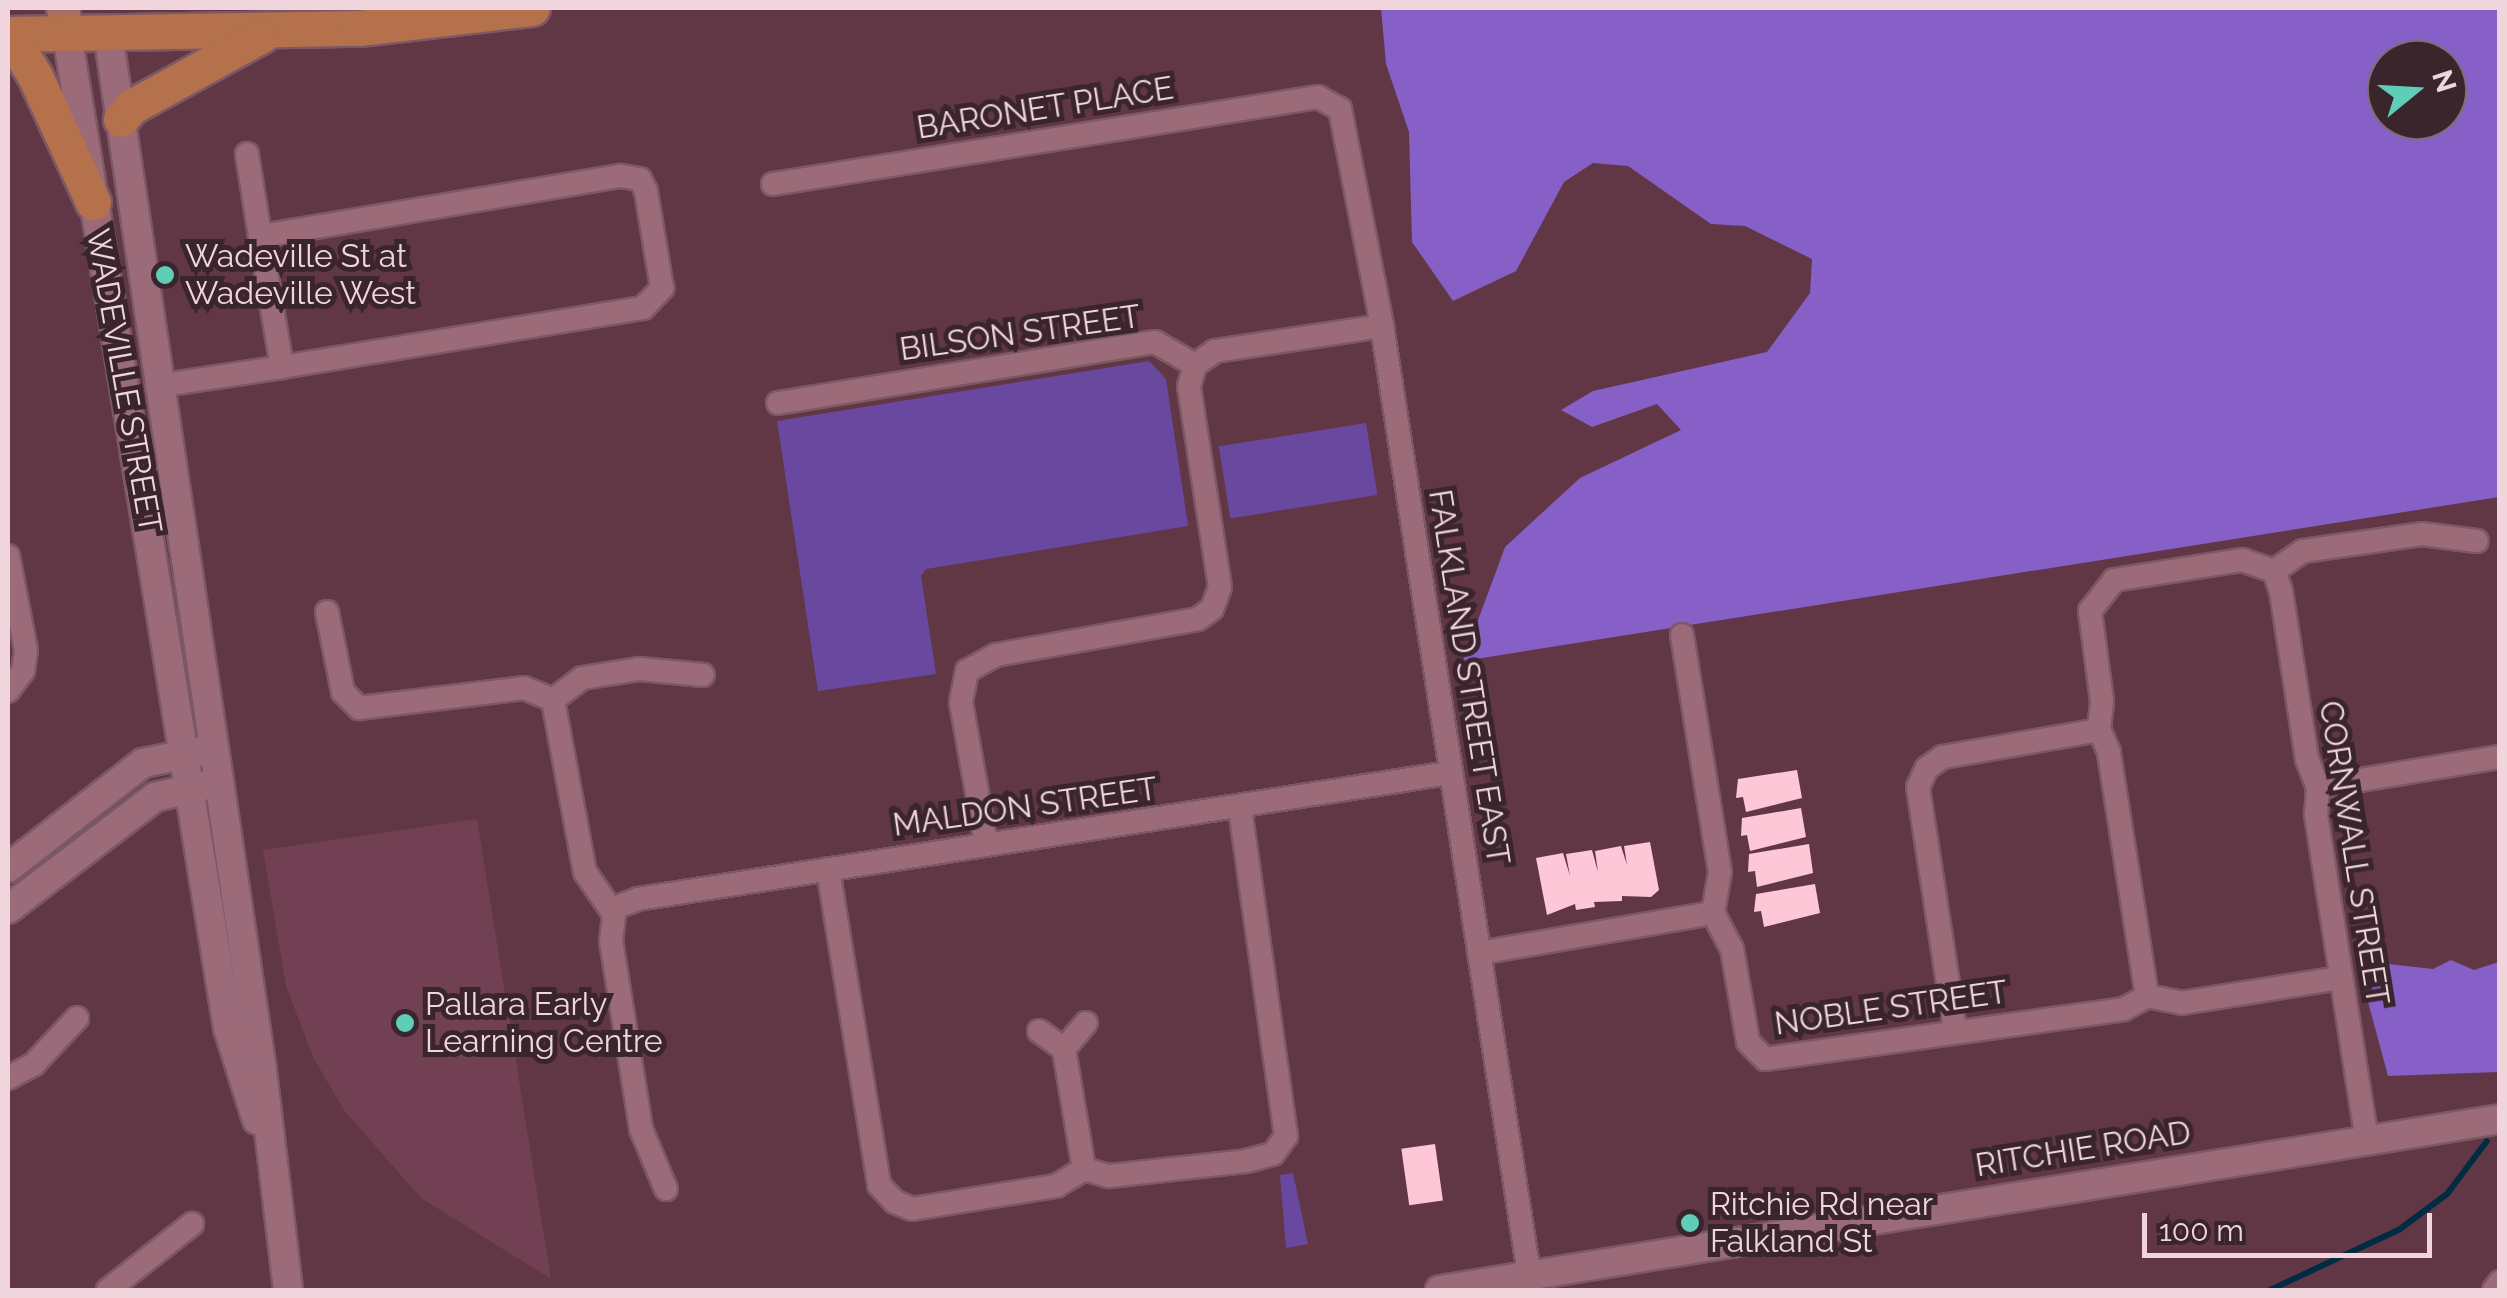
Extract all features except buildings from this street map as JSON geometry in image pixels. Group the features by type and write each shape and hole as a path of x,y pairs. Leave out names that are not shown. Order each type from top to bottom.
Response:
{"main road":[{"path":"93,202 35,76 8,34 65,21 268,32 532,8"},
{"path":"122,119 131,107 268,32"}],"street":[{"name":"WADEVILLE STREET","path":"65,21 230,1042 274,1163"},
{"name":"WADEVILLE STREET","path":"106,21 274,1163 288,1290"},
{"name":"BARONET PLACE","path":"773,184 1327,99"},
{"name":"FALKLAND STREET EAST","path":"1327,99 1347,122 1530,1274"},
{"path":"247,154 282,368"},
{"path":"157,386 643,308 662,288 640,179 620,176 260,236"},
{"path":"986,843 961,702 967,671 996,655 1198,619 1212,610 1220,587 1188,386 1196,365 1215,351 1382,326"},
{"name":"BILSON STREET","path":"778,403 1155,342 1196,365"},
{"path":"2147,996 2109,752 2099,730 2102,701 2090,610 2096,596 2114,580 2242,560 2274,572 2303,551 2422,534 2477,541"},
{"path":"8,556 26,650 24,671 8,691"},
{"name":"CORNWALL STREET","path":"2274,572 2307,759 2318,787 2316,815 2367,1140"},
{"path":"327,612 343,692 359,708 524,688 553,700"},
{"path":"1479,953 1712,913 1720,872 1682,635"},
{"path":"553,700 582,678 640,669 704,675"},
{"path":"553,700 585,872 612,909 640,1129 666,1188"},
{"path":"1955,1028 1918,787 1927,768 1943,757 2099,730"},
{"path":"8,868 143,764 213,749"},
{"path":"2318,787 2500,757"},
{"name":"MALDON STREET","path":"612,909 986,843 1240,809 1449,773"},
{"path":"8,909 155,797 218,784"},
{"path":"828,869 879,1185 912,1209 1056,1186 1084,1169 1109,1176 1246,1161 1274,1154 1286,1136 1240,809"},
{"name":"NOBLE STREET","path":"1712,913 1732,949 1748,1042 1764,1058 1918,1040 1955,1028 2124,1010 2147,996 2182,1003 2340,978"},
{"path":"8,1078 34,1064 77,1018"},
{"path":"1064,1048 1086,1023"},
{"path":"1039,1031 1064,1048 1084,1169"},
{"name":"RITCHIE ROAD","path":"1440,1290 2500,1119"},
{"path":"108,1290 192,1224"},
{"path":"2494,1290 2500,1282"}],"shaded area":[{"path":"1381,8 2499,8 2499,497 1463,661 1505,547 1580,478 1681,430 1657,404 1592,427 1561,410 1593,391 1767,352 1810,293 1812,259 1745,226 1711,224 1628,166 1593,163 1564,182 1516,271 1453,301 1412,242 1409,132 1386,64"},
{"path":"1149,361 1166,379 1188,526 926,569 921,576 936,674 818,691 777,421"},
{"path":"1366,423 1377,495 1230,518 1219,446"},
{"name":"Pallara Early Learning Centre","path":"477,819 551,1279 421,1198 344,1110 314,1059 286,986 263,850"},
{"path":"2451,960 2474,970 2499,962 2499,1072 2388,1076 2360,972 2379,963 2433,969"},
{"path":"1293,1173 1308,1244 1286,1248 1280,1175"}],"waterway":[{"path":"2270,1290 2400,1229 2447,1194 2487,1141"}],"place":[{"name":"Wadeville St at Wadeville West","path":"165,275"},
{"name":"Pallara Early Learning Centre","path":"405,1023"},
{"name":"Ritchie Rd near Falkland St","path":"1690,1223"}]}
